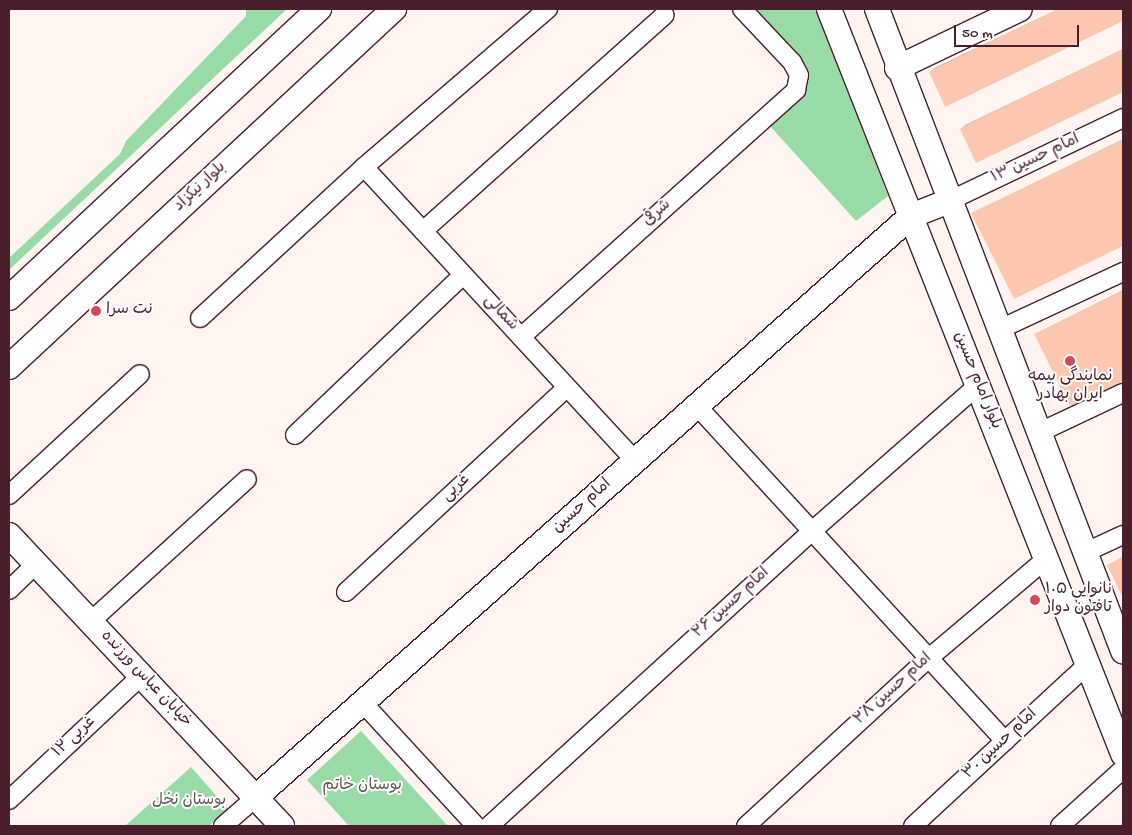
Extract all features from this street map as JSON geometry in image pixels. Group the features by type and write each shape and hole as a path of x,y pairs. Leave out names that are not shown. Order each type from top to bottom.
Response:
{"main road":[{"path":"9,298 319,9"},
{"name":"بلوار نیکزاد","path":"9,367 394,9"},
{"name":"بلوار امام حسین","path":"829,9 1123,754"},
{"path":"877,9 897,68 1123,650"},
{"path":"897,68 1020,9"},
{"path":"911,216 949,201"},
{"name":"امام حسین","path":"255,798 911,216"},
{"name":"خیابان عباس ورزنده","path":"9,534 282,826"}],"street":[{"path":"200,318 364,167 548,9"},
{"name":"شرقی","path":"521,337 796,90 798,75 792,62 742,9"},
{"path":"423,232 665,15"},
{"name":"امام حسین ۱۳","path":"949,201 1123,118"},
{"name":"شمالی","path":"364,167 635,461"},
{"path":"998,330 1123,272"},
{"path":"295,435 463,275"},
{"path":"9,495 140,374"},
{"name":"امام حسین ۲۶","path":"489,826 812,531 978,385"},
{"name":"غربی","path":"346,592 567,387"},
{"path":"1038,433 1123,393"},
{"path":"697,406 1006,741"},
{"path":"90,622 248,479"},
{"path":"1084,553 1123,534"},
{"name":"امام حسین ۲۸","path":"746,826 929,658 1046,559"},
{"path":"9,590 36,564"},
{"name":"امام حسین ۳۰","path":"913,826 1088,664"},
{"name":"غربی ۱۲","path":"9,800 141,676"},
{"path":"363,703 476,826"},
{"path":"1060,826 1123,769"},
{"path":"223,826 255,798"}],"green space":[{"path":"246,9 287,9 9,270 9,258 120,154 126,141 246,16"},
{"path":"747,9 817,9 888,196 856,221 770,126 805,89"},
{"name":"بوستان خاتم","path":"361,731 448,826 349,826 307,780"},
{"name":"بوستان نخل","path":"191,767 228,809 209,826 125,826"}],"building":[{"path":"1059,9 1123,9 1123,21 945,107 929,72"},
{"path":"1123,49 1123,92 976,163 960,129"},
{"path":"1123,140 1123,246 1014,299 971,213"},
{"path":"1123,291 1123,382 1070,406 1034,334"},
{"path":"1123,557 1123,598 1107,565"}],"place":[{"name":"نت سرا","path":"96,311"},
{"name":"نمایندگی بیمه ایران بهادر","path":"1070,361"},
{"name":"نانوایی ۱۰۵ تافتون دوار","path":"1035,600"}]}
